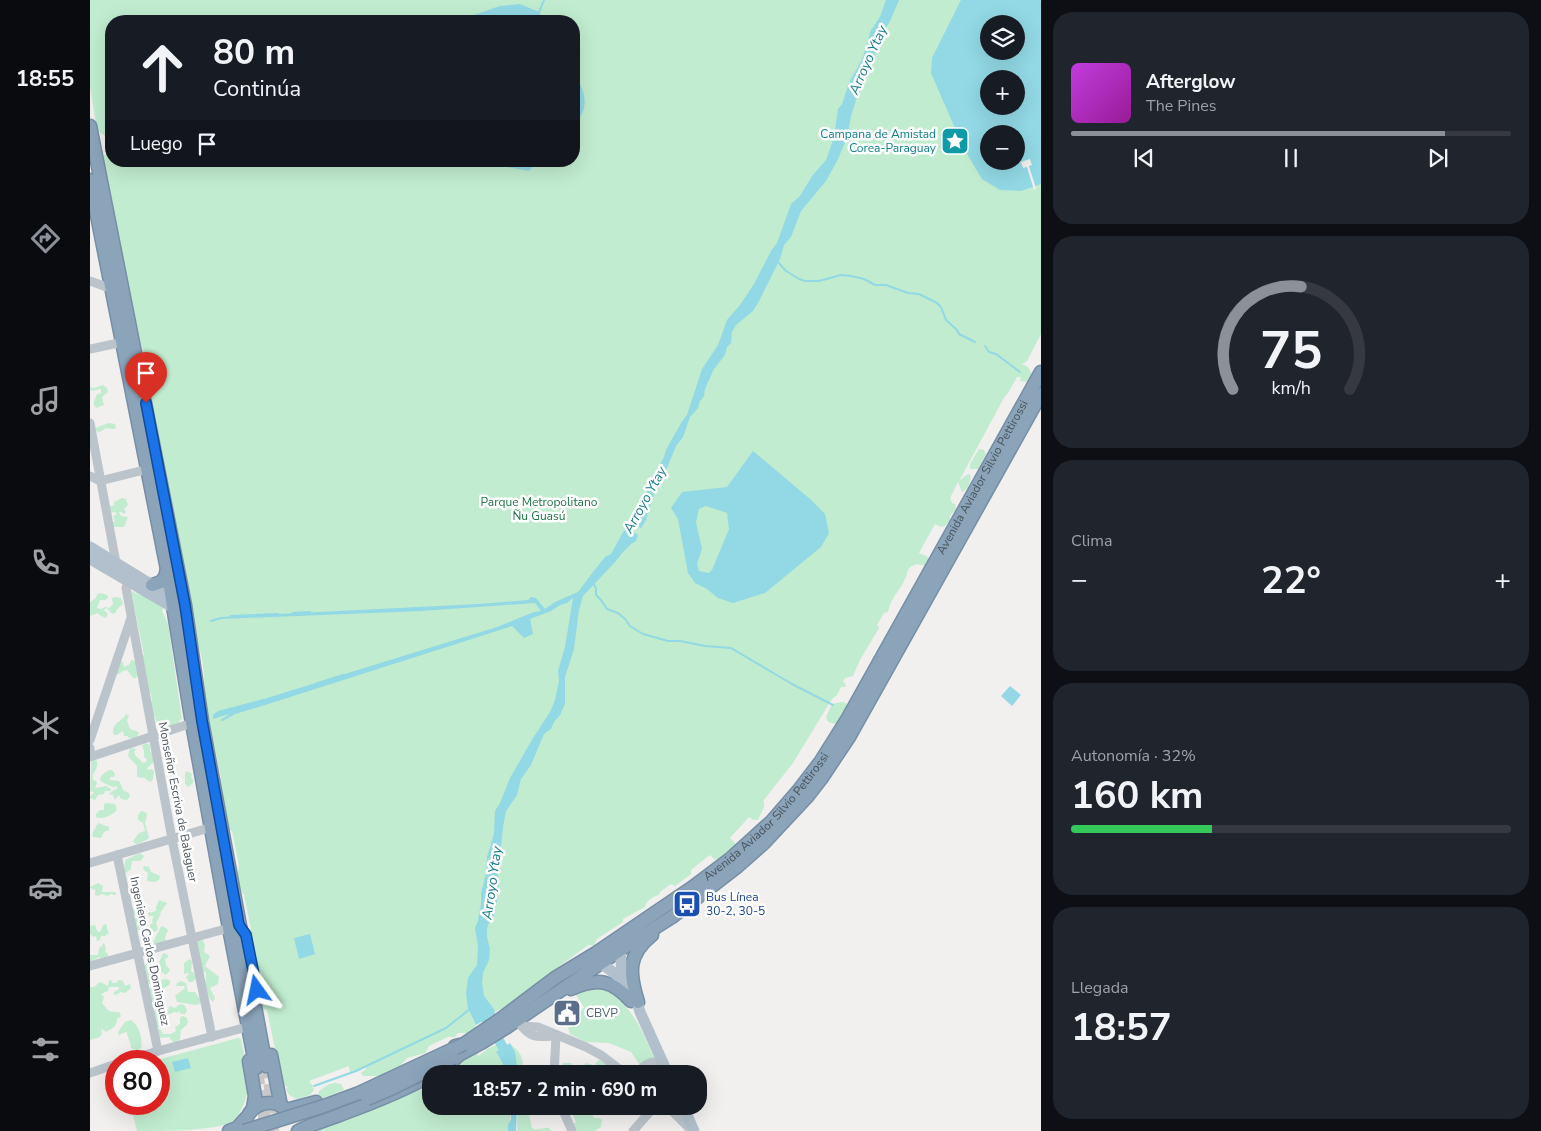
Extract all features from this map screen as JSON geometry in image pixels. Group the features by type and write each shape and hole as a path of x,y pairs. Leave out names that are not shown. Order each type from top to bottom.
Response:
{"highway":[{"path":"90,126 185,605 234,926 227,938 255,1096 247,1122"},
{"path":"90,180 167,569 192,723 212,827 234,926 261,1067"},
{"name":"Avenida Aviador Silvio Pettirossi","path":"547,992 555,978 596,953 693,887 737,854 772,821 798,791 821,761 853,710 1041,372"},
{"name":"Avenida Aviador Silvio Pettirossi","path":"270,1131 362,1101 393,1088 512,1023 547,992 600,963 699,898 758,849 793,813 821,779 857,723 1041,394"},
{"path":"152,585 161,582 165,577 167,569"},
{"path":"173,603 180,603 181,605 186,641 192,652"},
{"path":"620,950 623,940 682,898 693,887"},
{"path":"636,1005 631,972 635,954 647,939 672,917"},
{"path":"234,926 246,935 277,1087 284,1108"},
{"path":"547,992 596,982 610,984 622,990 636,1005"},
{"path":"284,1108 306,1106 376,1080 440,1051 470,1045"},
{"path":"449,1065 470,1045"},
{"name":"Avenida Aviador Silvio Pettirossi","path":"247,1122 324,1106 359,1094 470,1045"},
{"path":"298,1131 382,1099 422,1080"},
{"path":"277,1087 286,1102 306,1106"},
{"path":"229,1131 247,1122 264,1103 276,1103 284,1108 292,1118 293,1131"}],"main road":[{"path":"90,547 116,563 132,579 152,585 173,603"},
{"path":"90,559 132,579 173,603"},
{"path":"620,950 626,993 636,1005 665,1065"},
{"path":"600,963 623,980"},
{"path":"687,1115 693,1131"}],"street":[{"path":"90,280 112,289"},
{"path":"90,349 122,342"},
{"path":"90,423 116,563"},
{"path":"90,476 100,481 148,469"},
{"name":"Monseñor Escriva de Balaguer","path":"132,579 126,588 152,737 212,1036"},
{"path":"90,740 132,615"},
{"path":"90,757 192,723"},
{"path":"90,863 212,827"},
{"name":"Ingeniero Carlos Dominguez","path":"117,856 158,1050"},
{"path":"90,966 234,926"},
{"path":"512,1023 532,1036 556,1036 586,1047 614,1065"},
{"path":"162,1050 243,1028"},
{"path":"554,1065 556,1036"},
{"path":"645,1065 652,1062 659,1065"},
{"path":"90,1073 105,1068"},
{"path":"565,1115 572,1131"},
{"path":"633,1131 647,1115"},
{"path":"676,1115 693,1131"}],"green space":[{"name":"Parque Metropolitano Ñu Guasú","path":"90,0 1041,0 1041,334 1027,361 1022,364 1028,367 1033,376 1025,382 1020,381 1021,377 1017,377 1005,396 959,481 970,474 968,487 962,492 958,482 950,498 952,503 955,504 956,509 950,516 950,520 945,526 941,527 935,524 919,553 927,557 929,563 926,566 915,564 908,569 904,582 891,602 888,612 884,613 877,625 879,628 853,676 845,678 843,681 846,685 845,687 841,687 837,695 832,699 793,763 763,801 764,807 758,820 753,820 749,817 730,838 737,845 727,854 721,858 714,859 710,855 691,870 691,874 675,886 671,884 660,892 659,895 654,896 645,907 623,919 623,922 597,939 594,945 588,945 503,1008 477,1020 474,1033 458,1033 455,1037 448,1037 429,1046 425,1053 407,1058 399,1067 381,1076 363,1076 361,1073 366,1069 366,1066 350,1073 349,1066 309,1081 314,1090 310,1095 297,1099 289,1095 286,1089 288,1088 282,1083 267,1010 262,1007 262,983 259,978 259,972 256,969 257,963 253,950 253,941 247,938 247,932 251,929 244,895 238,886 239,865 232,831 225,829 222,814 225,809 218,780 221,778 206,706 201,653 148,387 147,365 102,161 105,155 105,167 580,167 580,15 105,15 105,136 98,131 90,87"},
{"path":"103,385 107,388 108,392 102,397 104,405 96,408 94,401 96,395 101,393 101,390 91,391 90,387 94,388"},
{"path":"109,423 115,424 116,428 106,428 100,432 95,431 95,428"},
{"path":"979,449 984,450 986,454 978,469 970,469 970,464"},
{"path":"122,498 126,499 128,505 124,509 126,512 124,514 119,512 121,516 128,517 124,527 113,527 112,523 115,521 113,516 117,514 115,512 109,513 109,507"},
{"path":"131,591 164,605 162,611 168,624 182,719 179,721 180,725 161,731 157,726 155,716 145,717 145,708 152,702 151,693 148,694 138,675 136,678 133,678 127,670 115,675 119,661 123,662 124,667 130,664 131,660 135,661 144,655"},
{"path":"101,593 108,597 106,600 100,600 97,608 105,607 109,608 113,604 112,598 115,597 121,598 123,604 113,614 107,608 105,609 108,614 106,618 97,613 90,616 90,602 96,598 97,594"},
{"path":"846,703 849,709 836,724 828,722 826,717 832,704"},
{"path":"126,714 129,716 127,720 130,729 139,732 137,738 124,736 123,731 114,735 115,725"},
{"path":"145,743 150,745 150,751 153,754 153,763 147,768 154,771 151,782 145,778 137,777 137,766 128,756 130,748 136,749 135,755 143,763 146,762 147,759 144,757 142,746"},
{"path":"97,761 93,774 93,780 97,783 95,788 106,786 111,789 111,791 105,791 104,794 98,795 95,800 90,798 94,793 90,792 91,762"},
{"path":"109,770 112,770 115,774 114,777 110,777 110,780 119,781 124,791 129,793 130,796 127,800 121,799 119,795 115,800 113,795 109,794 117,789 117,786 114,787 102,782 100,778"},
{"path":"187,771 192,774 193,780 193,783 188,787 185,784 185,773"},
{"path":"104,804 115,804 117,810 113,814 102,818 96,817 100,810 104,810"},
{"path":"141,811 147,814 145,823 149,837 138,844 133,841 139,833 145,831 143,823 138,820 138,815"},
{"path":"98,823 109,827 109,830 104,832 101,838 93,837 92,834"},
{"path":"140,853 144,856 141,861 132,861 131,869 126,873 124,872 125,860"},
{"path":"144,866 149,867 151,872 160,876 159,880 155,882 147,881 148,873 143,869"},
{"path":"98,883 103,886 102,892 115,892 116,895 95,895 95,890 90,887"},
{"path":"159,900 167,903 160,913 156,923 158,929 155,932 150,929 154,916 149,916 148,913 156,911"},
{"path":"137,909 143,916 138,919 140,930 136,931 134,918 137,918 138,915 132,915 130,910"},
{"path":"104,924 107,925 109,933 101,936 100,940 97,941 96,936 93,937 90,934 90,926 95,925 97,931 100,932"},
{"path":"162,926 168,930 165,937 166,941 154,944 155,937"},
{"path":"198,938 202,939 205,945 204,952 210,956 205,966 219,977 218,984 210,988 215,998 213,1002 204,985 206,973 202,970 192,948"},
{"path":"104,942 108,957 101,959 99,957 90,966 90,955 98,955 99,948"},
{"path":"163,953 168,955 165,959 166,965 170,970 166,975 161,972 159,963"},
{"path":"190,959 192,961 191,971 195,974 196,979 192,982 189,982 186,977 190,973 184,974 184,963"},
{"path":"147,964 151,968 149,974 159,980 168,979 170,981 170,984 159,993 156,1004 153,1004 145,991 151,987 148,983 144,965"},
{"path":"109,980 113,983 119,980 123,981 125,986 130,984 131,988 125,993 121,992 116,995 113,994 119,987 109,987 108,991 101,994 104,997 102,1003 107,1009 119,1012 121,1016 112,1028 106,1032 101,1028 102,1033 100,1037 90,1040 90,987 94,987 100,982 108,986"},
{"path":"181,981 186,983 188,992 195,992 201,998 201,1003 196,1005 177,1002 175,996 185,988 184,986 176,986"},
{"path":"594,987 607,991 618,999 636,1021 657,1065 640,1065 631,1052 609,1043 586,1042 570,1034 568,1028 584,1007 575,993"},
{"path":"180,1004 184,1005 187,1010 185,1014 181,1014 179,1011 163,1016 163,1022 160,1027 156,1028 151,1011 168,1012 169,1006 175,1008"},
{"path":"182,1016 186,1017 188,1023 181,1030 180,1039 177,1043 174,1043 169,1037 159,1038 156,1030 160,1029 163,1034 171,1034 176,1031 175,1027 180,1024"},
{"path":"131,1020 138,1029 141,1036 141,1048 138,1050 131,1048 127,1032 119,1036 118,1032 125,1022"},
{"path":"238,1038 241,1039 249,1075 249,1085 242,1109 236,1118 224,1125 200,1129 137,1131 133,1115 170,1115 170,1056"},
{"path":"497,1038 498,1040 477,1053 478,1056 500,1043 503,1046 511,1045 518,1051 523,1064 522,1065 454,1065"},
{"path":"599,1060 608,1065 596,1065"},
{"path":"563,1063 571,1063 571,1065 562,1065"},
{"path":"422,1082 422,1115 511,1115 510,1131 304,1131"},
{"path":"329,1084 341,1084 344,1090 323,1099 318,1097 319,1091"},
{"path":"518,1115 529,1115 532,1128 549,1128 552,1131 517,1131"},
{"path":"573,1115 593,1115 594,1118 602,1120 601,1127 595,1131 573,1131 572,1126 576,1122"}],"water":[{"path":"886,0 899,0 890,21 881,35 876,52 867,69 866,79 859,91 851,116 847,138 837,161 826,181 801,211 791,237 784,245 780,259 758,303 753,311 736,325 732,332 731,343 727,347 725,355 714,369 698,408 690,417 683,437 676,446 641,528 630,522 636,515 659,470 666,450 687,415 702,369 718,345 727,320 754,284 777,243 791,204 800,196 812,176 826,160 834,137 838,109 863,57 871,30 880,17"},
{"path":"961,0 1041,1 1041,184 1021,191 1000,190 982,179 964,149 931,73 932,58"},
{"path":"520,4 539,12 541,15 474,15 500,6"},
{"path":"580,84 584,99 583,112 580,116"},
{"path":"507,167 533,167 529,171"},
{"path":"753,451 825,514 829,533 821,547 765,593 733,603 718,598 707,589 695,583 688,573 678,519 671,508 682,492 727,487","holes":["706,506 727,513 729,529 712,570 709,573 699,571 697,564 702,549 696,522 699,509"]},
{"path":"627,528 638,535 636,541 622,553 583,596 579,610 574,649 565,677 565,704 551,729 544,734 531,765 521,779 517,795 506,811 498,875 499,888 495,912 487,930 490,949 489,960 483,973 482,982 484,996 494,1009 495,1014 476,1025 468,1008 466,994 468,978 477,965 478,947 475,928 478,921 481,893 486,874 487,857 494,834 495,811 510,778 550,712 555,700 559,681 558,671 565,647 573,598 551,611 530,619 533,634 524,638 512,626 262,706 213,719 213,715 218,711 267,698 497,627 541,611 535,603 421,611 220,619 220,617 479,604 528,600 531,597 536,598 545,609 555,602 578,592 605,557 611,554"},
{"path":"1010,686 1021,695 1012,706 1001,696"},
{"path":"310,934 315,954 299,959 294,938"},
{"path":"510,1043 515,1052 517,1065 503,1065 496,1052"},
{"path":"188,1058 191,1068 175,1072 172,1062"},
{"path":"511,1115 517,1115 516,1131 508,1131 508,1125"}],"pier":[{"path":"1030,159 1032,165 1029,166 1036,189 1034,190 1027,167 1025,168 1025,161"}],"waterway":[{"path":"539,12 544,0"},
{"path":"777,261 786,271 805,281 819,281 841,275 851,276 864,279 875,285 886,285 908,293 919,294 937,303 941,307 946,320 959,334 975,342"},
{"path":"985,346 989,352 996,354 1020,372"},
{"path":"593,583 596,588 596,595 607,609 618,613 630,626 643,634 668,641 731,648 792,684 833,705"},
{"path":"293,613 310,612"},
{"path":"231,616 278,614"},
{"path":"211,621 221,618"},
{"path":"315,684 343,675"},
{"path":"222,720 233,714"},
{"name":"Arroyo Ytay","path":"480,1008 503,1048 510,1065"},
{"path":"314,1086 356,1071 446,1028 470,1009"}],"tunnel":[{"path":"266,1066 271,1093 273,1131"},
{"path":"257,1073 264,1109 264,1131"}],"place":[{"name":"Campana de Amistad Corea-Paraguay","path":"955,141"},
{"name":"Bus Línea 30-2, 30-5","path":"687,904"},
{"name":"CBVP","path":"567,1013"}],"route":[{"path":"146,403 185,605 202,721 239,925 246,935 257,990"}]}
